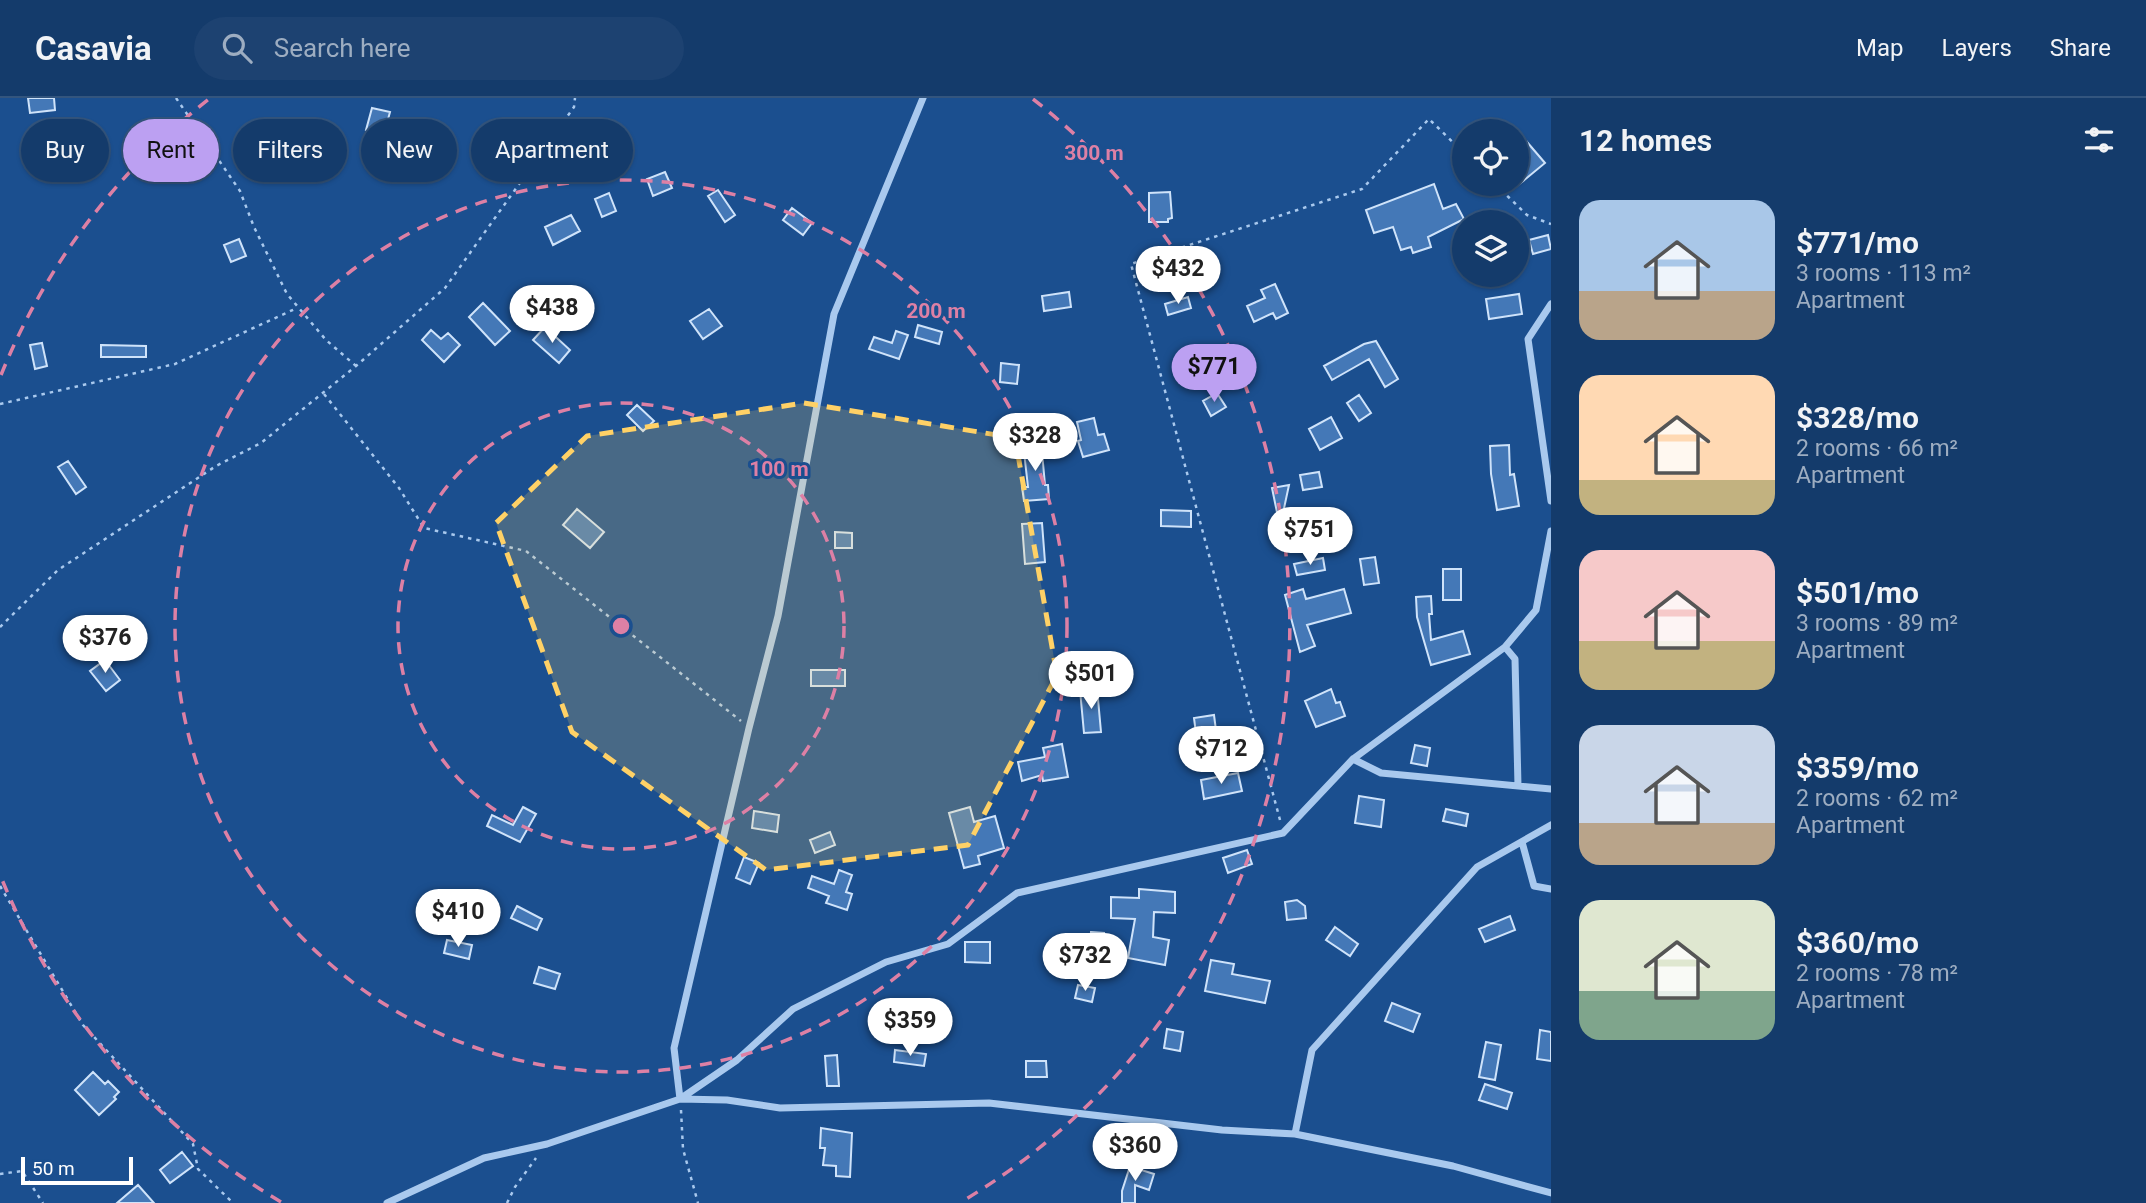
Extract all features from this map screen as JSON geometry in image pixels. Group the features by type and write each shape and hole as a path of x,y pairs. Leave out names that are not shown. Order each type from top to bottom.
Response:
{"street":[{"path":"680,1099 674,1048 778,615 834,314 923,98"},
{"path":"1551,304 1528,339 1551,501"},
{"path":"387,1203 484,1158 547,1144 680,1099 737,1060 793,1009 886,962 948,944 1017,893 1283,833 1353,759 1505,647 1536,610 1551,531"},
{"path":"1505,647 1516,659 1518,786"},
{"path":"1353,759 1381,773 1551,789"},
{"path":"1295,1134 1312,1049 1477,867 1551,825"},
{"path":"1522,842 1534,886 1551,889"},
{"path":"680,1099 727,1100 780,1108 989,1103 1222,1130 1295,1134 1453,1166 1551,1193"}],"path":[{"path":"176,98 240,191 287,295 326,340 356,366"},
{"path":"0,627 58,570 216,466 261,443 323,394 445,288 574,107 575,98"},
{"path":"1283,833 1132,264 1362,189 1429,119 1452,141"},
{"path":"1507,196 1527,215 1551,224"},
{"path":"0,404 175,363 297,308"},
{"path":"323,394 399,488 424,528 526,551 749,728"},
{"path":"0,886 83,1025 192,1144 198,1169 233,1203"},
{"path":"680,1099 683,1149 698,1203"},
{"path":"508,1203 515,1187 547,1144"},
{"path":"0,1174 22,1171 43,1203"}],"highlighted area":[{"path":"804,403 1015,438 1057,675 968,845 766,870 572,732 496,523 587,436"}],"building":[{"path":"28,98 54,98 55,110 30,113"},
{"path":"372,108 390,112 388,119 369,119"},
{"path":"1529,144 1545,163 1529,176"},
{"path":"665,172 672,188 653,196 647,179"},
{"path":"1434,184 1443,209 1456,204 1459,210 1452,210 1452,225 1428,237 1431,247 1413,253 1411,247 1401,250 1393,227 1374,233 1366,210"},
{"path":"718,190 735,215 725,222 708,196"},
{"path":"1170,192 1172,218 1168,219 1168,222 1149,222 1149,193"},
{"path":"609,193 616,211 602,217 595,199"},
{"path":"792,208 812,223 803,235 783,220"},
{"path":"571,215 580,231 553,245 545,227"},
{"path":"1548,235 1551,249 1533,254 1529,240"},
{"path":"239,239 246,256 231,262 224,245"},
{"path":"1275,284 1288,313 1276,319 1273,313 1254,322 1247,306 1265,298 1261,290"},
{"path":"1069,292 1071,307 1044,311 1042,296"},
{"path":"1519,294 1522,314 1489,319 1486,299"},
{"path":"1188,297 1191,308 1168,315 1165,304"},
{"path":"483,303 510,331 495,345 469,317"},
{"path":"709,309 722,326 703,339 690,321"},
{"path":"918,325 942,332 939,344 915,337"},
{"path":"545,327 570,350 559,363 533,340"},
{"path":"431,330 441,339 448,333 460,345 444,362 422,340"},
{"path":"896,331 908,335 899,359 869,349 874,337 892,343"},
{"path":"1376,341 1398,379 1385,387 1369,359 1332,380 1324,366 1364,344"},
{"path":"42,343 47,366 35,369 30,345"},
{"path":"101,345 146,346 146,357 101,357"},
{"path":"1001,363 1019,365 1017,384 1000,382"},
{"path":"1217,393 1226,407 1211,416 1203,401"},
{"path":"1359,395 1371,413 1359,421 1347,403"},
{"path":"637,405 654,421 643,431 627,415"},
{"path":"1331,417 1342,438 1320,450 1309,429"},
{"path":"1094,418 1098,435 1104,434 1109,450 1083,457 1078,441 1081,440 1077,422"},
{"path":"1041,441 1049,499 1024,501 1022,487 1028,487 1023,443"},
{"path":"1509,445 1510,475 1514,474 1519,506 1497,510 1490,446"},
{"path":"68,461 86,487 76,494 58,467"},
{"path":"1319,472 1322,487 1303,490 1300,475"},
{"path":"1289,485 1280,527 1272,488"},
{"path":"577,509 604,532 590,548 563,525"},
{"path":"1161,510 1191,511 1191,527 1161,526"},
{"path":"1042,523 1045,562 1025,564 1022,524"},
{"path":"835,532 852,533 852,548 835,548"},
{"path":"1375,557 1379,583 1364,585 1360,559"},
{"path":"1323,558 1325,570 1297,575 1294,564"},
{"path":"1443,569 1461,569 1461,600 1443,600"},
{"path":"1303,589 1306,599 1344,589 1351,613 1307,625 1315,646 1300,652 1285,595"},
{"path":"1431,596 1431,640 1463,631 1470,654 1431,665 1417,617 1416,597"},
{"path":"105,660 120,680 106,691 90,671"},
{"path":"811,670 845,670 845,686 811,686"},
{"path":"1097,688 1101,732 1084,733 1080,690"},
{"path":"1331,689 1345,716 1316,727 1305,701"},
{"path":"1214,715 1217,738 1197,741 1194,718"},
{"path":"1062,744 1068,777 1043,781 1042,775 1022,781 1018,762 1045,757 1043,748"},
{"path":"1415,745 1430,748 1427,766 1411,763"},
{"path":"1238,773 1242,791 1204,799 1201,780"},
{"path":"1359,796 1384,800 1381,827 1355,823"},
{"path":"523,807 536,814 520,842 487,826 492,815 513,825"},
{"path":"970,807 974,822 995,816 1004,848 978,856 980,864 964,868 949,813"},
{"path":"1446,809 1468,814 1466,826 1443,821"},
{"path":"754,811 779,815 777,832 752,828"},
{"path":"830,832 835,845 815,853 810,840"},
{"path":"1247,850 1252,864 1228,873 1223,858"},
{"path":"744,857 759,863 750,884 736,878"},
{"path":"839,870 852,875 846,892 852,894 847,910 826,903 829,896 808,888 812,876 834,884"},
{"path":"1139,889 1175,892 1175,913 1154,912 1153,937 1169,940 1165,965 1128,958 1135,919 1111,918 1111,897 1139,898"},
{"path":"1297,900 1305,906 1306,918 1287,920 1285,902"},
{"path":"517,906 542,919 537,930 511,918"},
{"path":"1510,916 1515,930 1485,942 1479,929"},
{"path":"1335,927 1358,944 1350,956 1326,940"},
{"path":"1091,932 1104,933 1101,956 1089,955"},
{"path":"447,940 472,945 469,959 444,953"},
{"path":"965,942 990,942 990,963 965,962"},
{"path":"1211,960 1234,964 1232,974 1270,981 1265,1003 1205,991"},
{"path":"539,967 560,974 555,989 534,983"},
{"path":"1078,985 1095,988 1092,1002 1075,998"},
{"path":"1392,1003 1420,1014 1413,1032 1385,1021"},
{"path":"1167,1029 1183,1032 1180,1051 1164,1048"},
{"path":"1540,1030 1551,1032 1551,1061 1537,1059"},
{"path":"1486,1042 1501,1045 1495,1080 1479,1077"},
{"path":"895,1050 926,1054 924,1066 894,1062"},
{"path":"837,1055 839,1086 827,1086 825,1056"},
{"path":"1026,1061 1046,1061 1047,1077 1026,1077"},
{"path":"93,1072 105,1084 108,1081 119,1092 114,1097 116,1099 99,1115 75,1090"},
{"path":"1485,1084 1512,1093 1507,1109 1479,1100"},
{"path":"821,1128 852,1133 850,1177 836,1176 836,1166 823,1165 825,1148 820,1148"},
{"path":"182,1152 193,1166 170,1183 160,1170"},
{"path":"1132,1160 1135,1161 1135,1168 1154,1174 1149,1190 1135,1185 1135,1203 1122,1203 1122,1191"},
{"path":"138,1185 154,1203 117,1203"}]}
